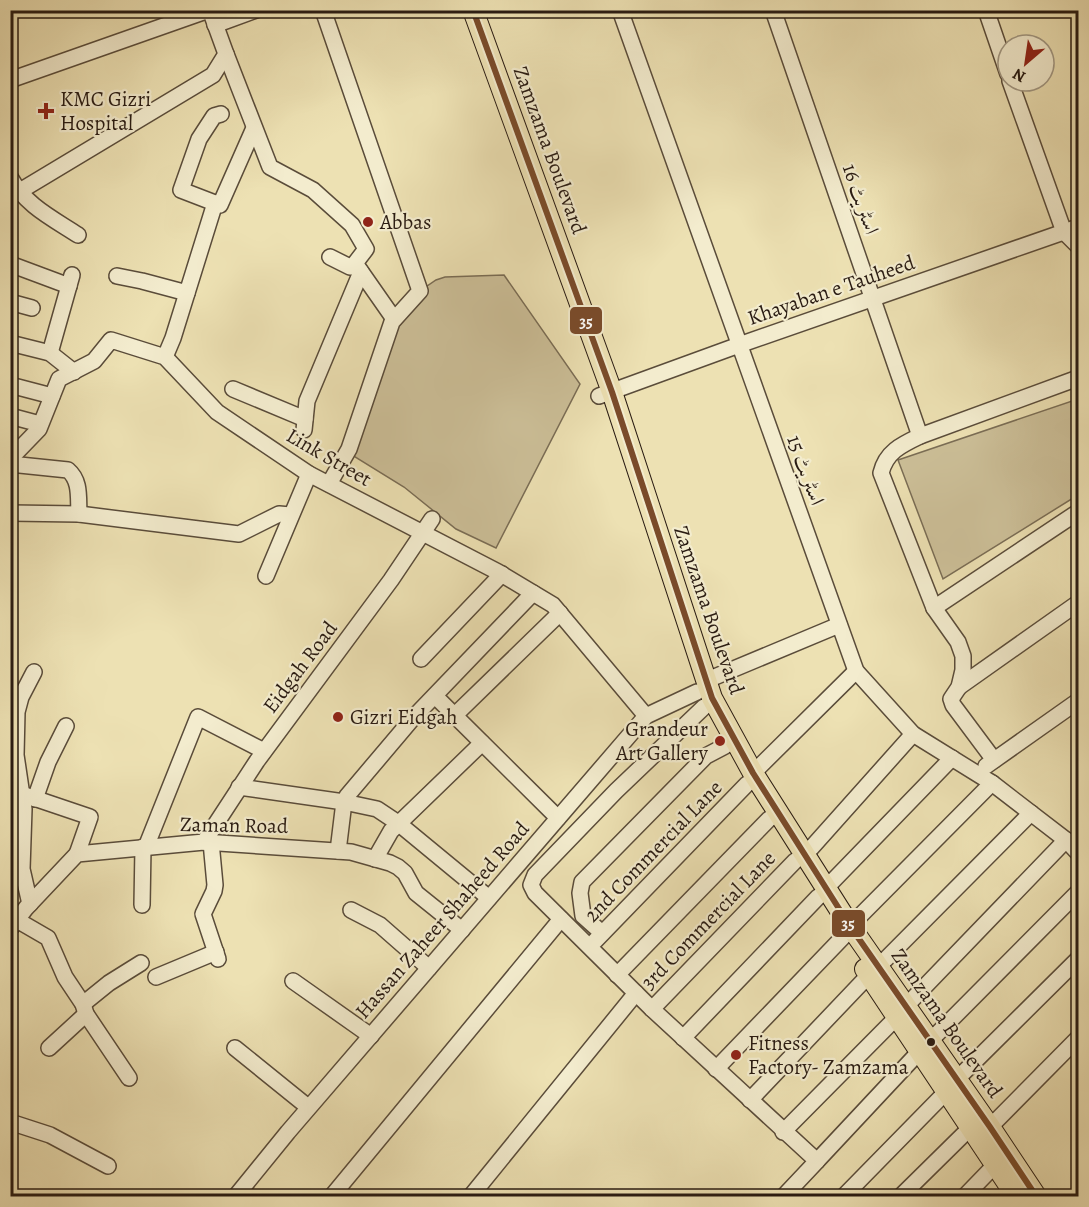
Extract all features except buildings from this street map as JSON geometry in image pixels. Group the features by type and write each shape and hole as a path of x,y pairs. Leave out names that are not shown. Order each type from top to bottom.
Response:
{"main road":[{"name":"Zamzama Boulevard","path":"459,10 605,394"},
{"name":"Zamzama Boulevard","path":"474,10 605,394 702,693 725,746 750,779 924,1047 980,1127 1036,1197"},
{"name":"Zamzama Boulevard","path":"702,693 717,709 769,819 800,858"},
{"name":"Zamzama Boulevard","path":"980,1127 995,1165 1016,1197"}],"street":[{"path":"10,80 211,15 256,10"},
{"path":"323,10 420,291 394,319 349,449 329,484"},
{"name":"اسٹریٹ 15","path":"620,10 856,671 913,734 992,783 1075,848"},
{"name":"اسٹریٹ 16","path":"773,10 920,436"},
{"path":"986,10 996,39"},
{"path":"211,15 270,167 313,190 352,225 366,249 307,401 305,425 233,389"},
{"path":"15,195 213,75 226,54"},
{"path":"1014,93 1064,232 1078,246"},
{"path":"220,114 214,116 199,139 181,190 220,205 255,128"},
{"path":"10,177 15,195 78,235"},
{"path":"165,357 215,203"},
{"name":"Khayaban e Tauheed","path":"605,394 1078,226"},
{"path":"330,257 357,269 394,319"},
{"path":"10,264 71,280 50,353"},
{"path":"117,276 187,293"},
{"path":"10,302 32,308"},
{"name":"Link Street","path":"10,459 39,429 59,380 94,361 111,340 165,357 217,412 309,474 502,574 553,605 646,716"},
{"path":"10,344 50,353 74,372"},
{"path":"994,760 953,705 951,699 959,687 963,656 958,642 934,608 881,473 883,465 895,448 920,436 1078,378"},
{"path":"10,385 52,396"},
{"path":"10,416 40,424"},
{"path":"10,464 68,470 75,476 78,487 78,514"},
{"path":"266,576 309,474"},
{"path":"934,608 1078,512"},
{"path":"10,513 78,514 239,534 279,514 290,515"},
{"name":"Eidgah Road","path":"207,842 239,787 264,751 391,580 432,519"},
{"path":"421,659 502,574"},
{"path":"338,851 344,802 413,718 533,593"},
{"path":"959,687 1078,603"},
{"path":"454,716 560,613"},
{"name":"Hassan Zaheer Shaheed Road","path":"236,1197 308,1107 646,716 702,693 839,625"},
{"name":"2nd Commercial Lane","path":"589,947 856,671"},
{"path":"29,796 13,753 17,712 21,697 34,672"},
{"path":"702,693 616,791 532,880 532,890 652,1009 817,1161"},
{"path":"435,696 558,818"},
{"path":"976,773 1078,701"},
{"path":"142,905 144,847 198,717 264,751"},
{"path":"30,904 22,869 24,809 66,726"},
{"name":"3rd Commercial Lane","path":"652,1009 800,858 913,734"},
{"path":"375,859 398,823 482,743"},
{"path":"602,933 583,916 580,893 582,882 706,756 725,746"},
{"path":"683,1038 952,758"},
{"path":"716,1069 992,783"},
{"path":"239,787 377,809 398,823 489,898"},
{"path":"29,796 90,817 77,854 13,922 48,938 64,977 129,1078"},
{"path":"750,1100 1031,813"},
{"path":"617,975 769,819"},
{"path":"156,977 217,955 203,914 214,891 207,842"},
{"name":"Zaman Road","path":"77,854 207,842 338,851 375,859 398,867 405,873 416,893 462,930"},
{"path":"783,1132 901,1012 1075,848"},
{"path":"784,1197 924,1047 1078,892"},
{"path":"351,910 380,925 429,968"},
{"path":"332,1197 561,919"},
{"path":"844,1197 1078,959"},
{"path":"49,1048 109,983 141,963"},
{"path":"293,981 370,1036"},
{"path":"471,1197 636,993"},
{"path":"902,1197 1078,1038"},
{"path":"235,1048 308,1107"},
{"path":"10,1122 50,1135 108,1166"},
{"path":"965,1197 995,1165"}],"shaded area":[{"path":"504,275 580,384 496,548 456,529 404,487 347,452 392,322 414,295 436,280 445,277"},
{"path":"1078,399 1078,495 943,579 898,460"}],"transit line":[{"name":"35","path":"473,10 612,392 712,698 753,773 850,926 1036,1196"}],"place":[{"name":"KMC Gizri Hospital","path":"46,111"},
{"name":"Abbas","path":"368,222"},
{"name":"Gizri Eidgah","path":"338,717"},
{"name":"Grandeur Art Gallery","path":"720,741"},
{"name":"Fitness Factory- Zamzama","path":"736,1055"}]}
